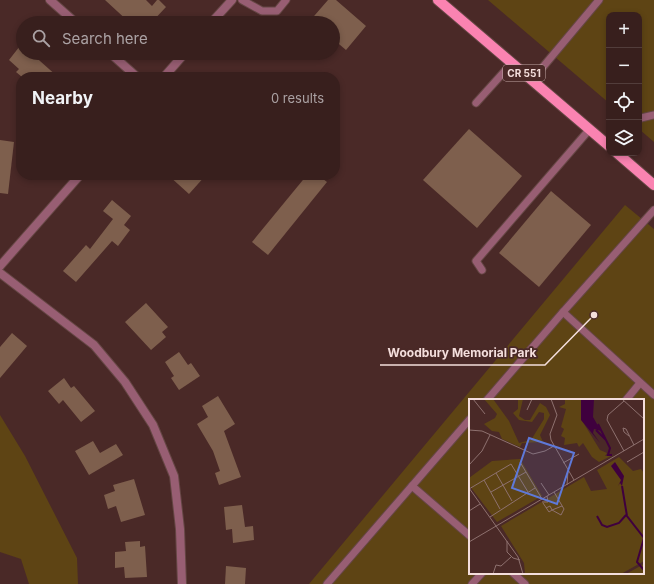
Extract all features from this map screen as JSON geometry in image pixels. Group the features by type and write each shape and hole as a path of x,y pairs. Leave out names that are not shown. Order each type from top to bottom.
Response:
{"main road":[{"name":"CR 551","path":"438,0 606,143"},
{"path":"620,156 654,185"}],"street":[{"path":"50,0 68,16"},
{"path":"217,16 232,0"},
{"path":"118,60 131,72"},
{"path":"168,72 179,60"},
{"path":"0,266 76,180"},
{"path":"0,273 94,345 125,382 154,425 174,476 180,529 182,584"}],"lane":[{"path":"242,0 262,11 277,11 286,0"},
{"path":"532,80 599,0"},
{"path":"476,103 512,63"},
{"path":"642,118 654,115"},
{"path":"482,270 476,261 590,130"},
{"path":"488,399 654,210"},
{"path":"563,312 654,395"},
{"path":"627,399 640,383"},
{"path":"326,584 469,420"},
{"path":"412,486 469,535"},
{"path":"472,584 481,574"},
{"path":"514,574 525,584"}],"shaded area":[{"path":"488,0 654,0 654,142 642,132 642,12 606,12 606,100"},
{"path":"625,205 654,229 654,584 309,584"},
{"path":"0,415 25,456 77,558 78,584 29,584 21,559 0,552"}],"building":[{"path":"105,0 146,0 152,6 157,0 159,0 166,7 158,16 122,16"},
{"path":"328,0 336,0 366,26 346,50 340,45 340,16 314,16"},
{"path":"16,51 16,60 39,60 52,72 16,72 19,69 9,60"},
{"path":"469,129 522,176 477,228 423,180"},
{"path":"0,140 14,142 8,194 0,193"},
{"path":"174,180 202,180 189,194"},
{"path":"303,180 324,180 327,182 268,255 252,242"},
{"path":"551,191 591,225 539,287 499,253"},
{"path":"112,200 131,216 124,225 130,230 118,246 112,241 76,282 63,271 86,245 90,249 113,219 103,211"},
{"path":"146,303 168,327 162,332 166,337 151,350 125,322"},
{"path":"12,333 27,346 0,378 0,347"},
{"path":"179,352 188,365 191,363 200,376 179,390 171,378 174,376 165,362"},
{"path":"64,378 71,388 74,386 95,411 81,422 63,400 59,404 48,391"},
{"path":"218,396 235,424 224,431 241,477 219,485 215,473 220,471 213,451 197,424 208,417 202,406"},
{"path":"93,441 100,453 116,444 123,455 89,475 75,451"},
{"path":"134,479 145,515 121,522 116,506 108,509 104,495 115,491 113,485"},
{"path":"242,505 245,527 253,526 254,540 233,543 232,529 226,530 224,507"},
{"path":"140,541 140,547 145,546 147,577 125,578 124,567 115,568 115,552 126,551 125,542"},
{"path":"226,566 246,568 245,584 225,584"}],"place":[{"name":"Woodbury Memorial Park","path":"594,315"}]}
